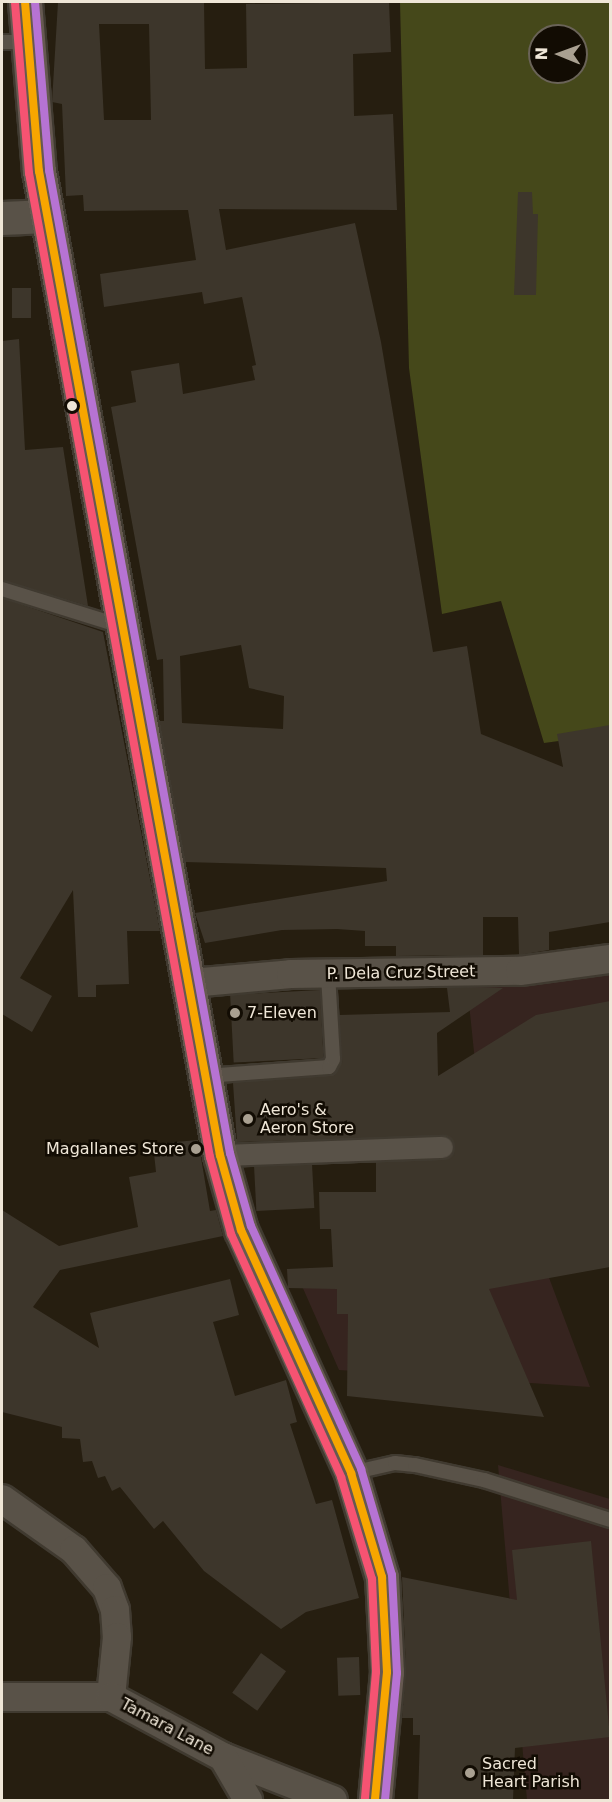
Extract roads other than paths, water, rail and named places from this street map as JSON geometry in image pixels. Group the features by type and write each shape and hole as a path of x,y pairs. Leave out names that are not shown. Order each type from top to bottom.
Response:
{"main road":[{"path":"25,2 14,42 121,626 191,983 220,1155 241,1230 351,1473 382,1577 388,1624 375,1800"},
{"path":"2,218 47,216"}],"street":[{"name":"P. Dela Cruz Street","path":"191,983 328,974 520,971 610,959"},
{"path":"220,1155 442,1147"},
{"path":"2,1499 74,1550 107,1588 115,1610 117,1637 111,1697 2,1697"},
{"path":"2,1521 34,1521"},
{"name":"Tamara Lane","path":"111,1697 223,1757 333,1800"},
{"name":"Tamara Lane","path":"223,1757 248,1800"}],"lane":[{"path":"2,589 121,626"},
{"path":"205,1076 329,1067 333,1059 328,974"},
{"path":"351,1473 395,1463 415,1465 484,1480 610,1520"}],"place":[{"name":"7-Eleven","path":"235,1013"},
{"name":"Aero's & Aeron Store","path":"248,1119"},
{"name":"Magallanes Store","path":"196,1149"},
{"name":"Sacred Heart Parish","path":"470,1773"}]}
